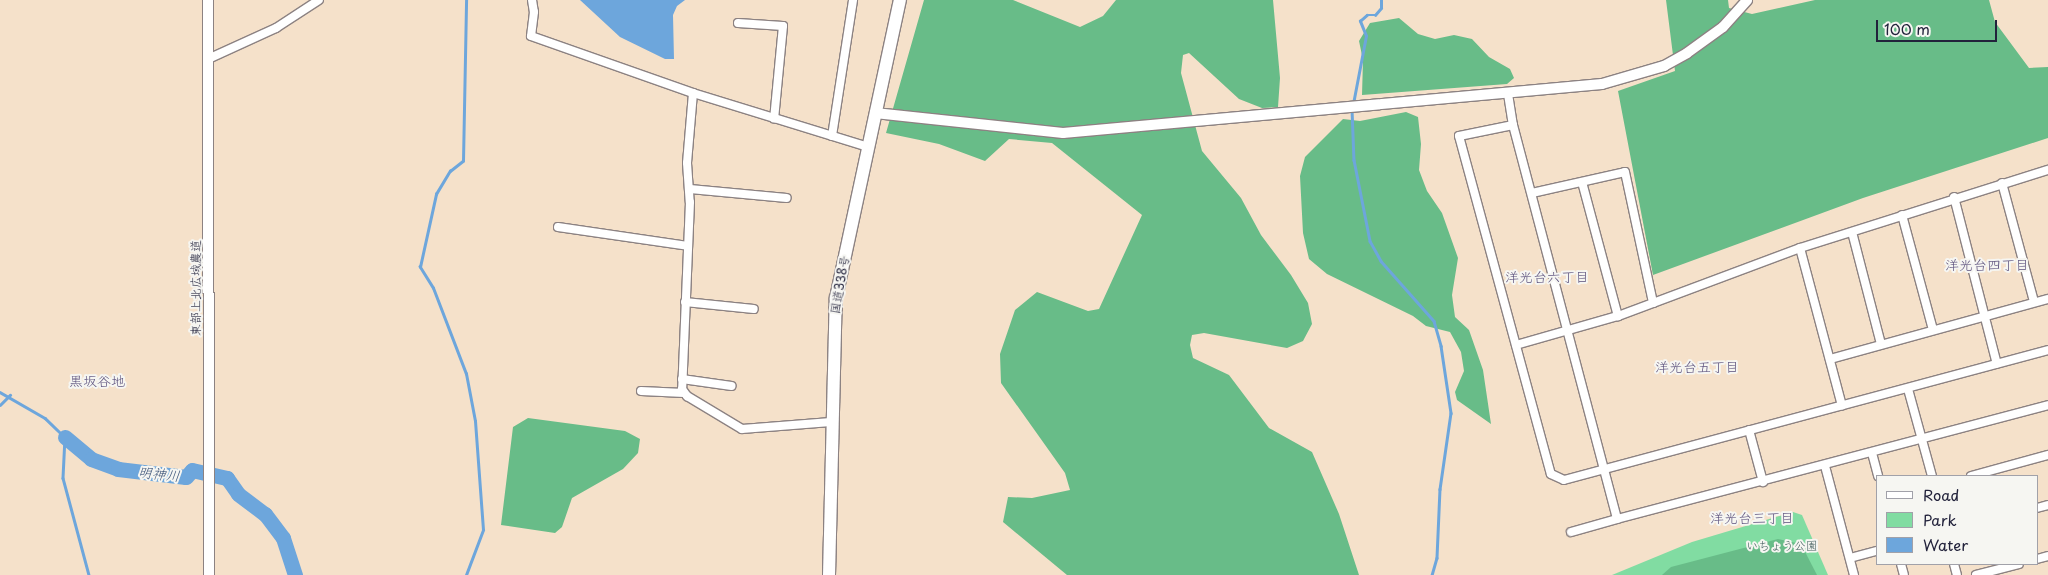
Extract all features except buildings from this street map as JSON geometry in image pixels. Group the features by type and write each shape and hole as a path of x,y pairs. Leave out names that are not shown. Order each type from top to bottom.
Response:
{"highway":[{"name":"国道338号","path":"829,575 831,422 836,298 900,0"}],"street":[{"name":"東部上北広域農道","path":"208,0 209,575"},
{"path":"208,59 276,28 319,0"},
{"path":"532,0 531,36 693,93 868,147"},
{"path":"832,136 853,0"},
{"path":"875,114 1063,133 1602,84 1664,66 1707,40 1747,0"},
{"path":"738,23 783,26 774,119"},
{"path":"684,393 682,379 690,188 687,163 693,93"},
{"path":"1508,94 1513,125 1617,519"},
{"path":"1513,125 1460,136 1551,474 1564,480 2048,350"},
{"path":"1516,345 1618,316 1800,248 1954,197 2048,170"},
{"path":"1532,193 1625,172 1653,303"},
{"path":"1582,182 1618,316"},
{"path":"2002,183 2034,302"},
{"path":"690,188 787,198"},
{"path":"1954,197 1998,364"},
{"path":"1902,215 1933,330"},
{"path":"558,227 688,246"},
{"path":"1852,232 1881,344"},
{"path":"1800,248 1842,406"},
{"path":"1830,359 2048,299"},
{"path":"685,302 754,309"},
{"path":"682,379 732,386"},
{"path":"1908,389 1932,475"},
{"path":"641,391 684,393 742,429 831,422"},
{"path":"1571,532 1825,466 2048,405"},
{"path":"1749,430 1763,482"},
{"path":"1872,453 1878,475"},
{"path":"1975,475 2048,455"},
{"path":"1825,466 1854,575"},
{"path":"1850,558 1876,551"},
{"path":"1976,575 2015,565"}],"green space":[{"path":"924,0 1013,0 1080,27 1103,16 1116,0 1273,0 1280,78 1278,107 1262,108 1239,99 1189,53 1183,55 1181,73 1202,151 1241,198 1261,235 1291,275 1308,303 1312,324 1303,341 1287,348 1204,333 1192,335 1190,345 1193,358 1229,375 1269,428 1312,452 1339,514 1359,575 1067,575 1003,522 1008,497 1032,498 1070,490 1065,473 1001,383 1000,354 1015,310 1037,292 1088,311 1099,309 1142,215 1052,143 1009,139 985,161 939,144 886,133"},
{"path":"1666,0 1728,0 1729,8 1752,14 1815,0 1989,0 1995,22 2029,68 2048,67 2048,138 1863,198 1653,275 1618,91 1675,71"},
{"path":"1399,18 1418,34 1435,39 1454,35 1472,39 1489,57 1510,69 1514,78 1507,84 1362,95 1363,60 1359,41 1370,23"},
{"path":"1406,112 1418,117 1421,144 1419,170 1427,191 1442,213 1458,258 1452,295 1455,317 1469,330 1483,370 1491,424 1457,400 1455,392 1464,371 1461,352 1450,332 1426,326 1413,316 1327,274 1309,259 1303,233 1300,176 1305,157 1343,119 1360,121"},
{"path":"528,418 625,431 640,439 638,453 623,469 572,498 562,527 555,533 501,525 513,427"},
{"name":"いちょう公園","path":"1793,512 1802,515 1828,575 1612,575 1692,542"},
{"path":"1778,539 1801,544 1817,575 1662,575 1671,567"}],"water":[{"path":"580,0 685,0 677,6 673,15 674,59 665,59 620,37"}],"waterway":[{"path":"466,0 463,161 450,171 436,194 420,267 433,288 466,374 475,421 483,530 466,575"},
{"path":"1353,104 1366,36 1360,21 1367,15 1375,15 1381,8 1381,0"},
{"path":"1352,109 1354,160 1370,241 1381,261 1434,321 1441,346 1451,413 1440,489 1437,558 1432,575"},
{"path":"0,392 45,418 65,437 63,478 89,575"},
{"path":"0,405 10,395"},
{"name":"明神川","path":"65,437 91,459 118,469 186,477 192,470 227,478 238,494 265,514 283,538 295,575"}],"district":[{"name":"洋光台四丁目","path":"1987,265"},
{"name":"洋光台六丁目","path":"1547,277"},
{"name":"洋光台五丁目","path":"1697,367"},
{"name":"黒坂谷地","path":"97,381"},
{"name":"洋光台三丁目","path":"1752,518"}]}
